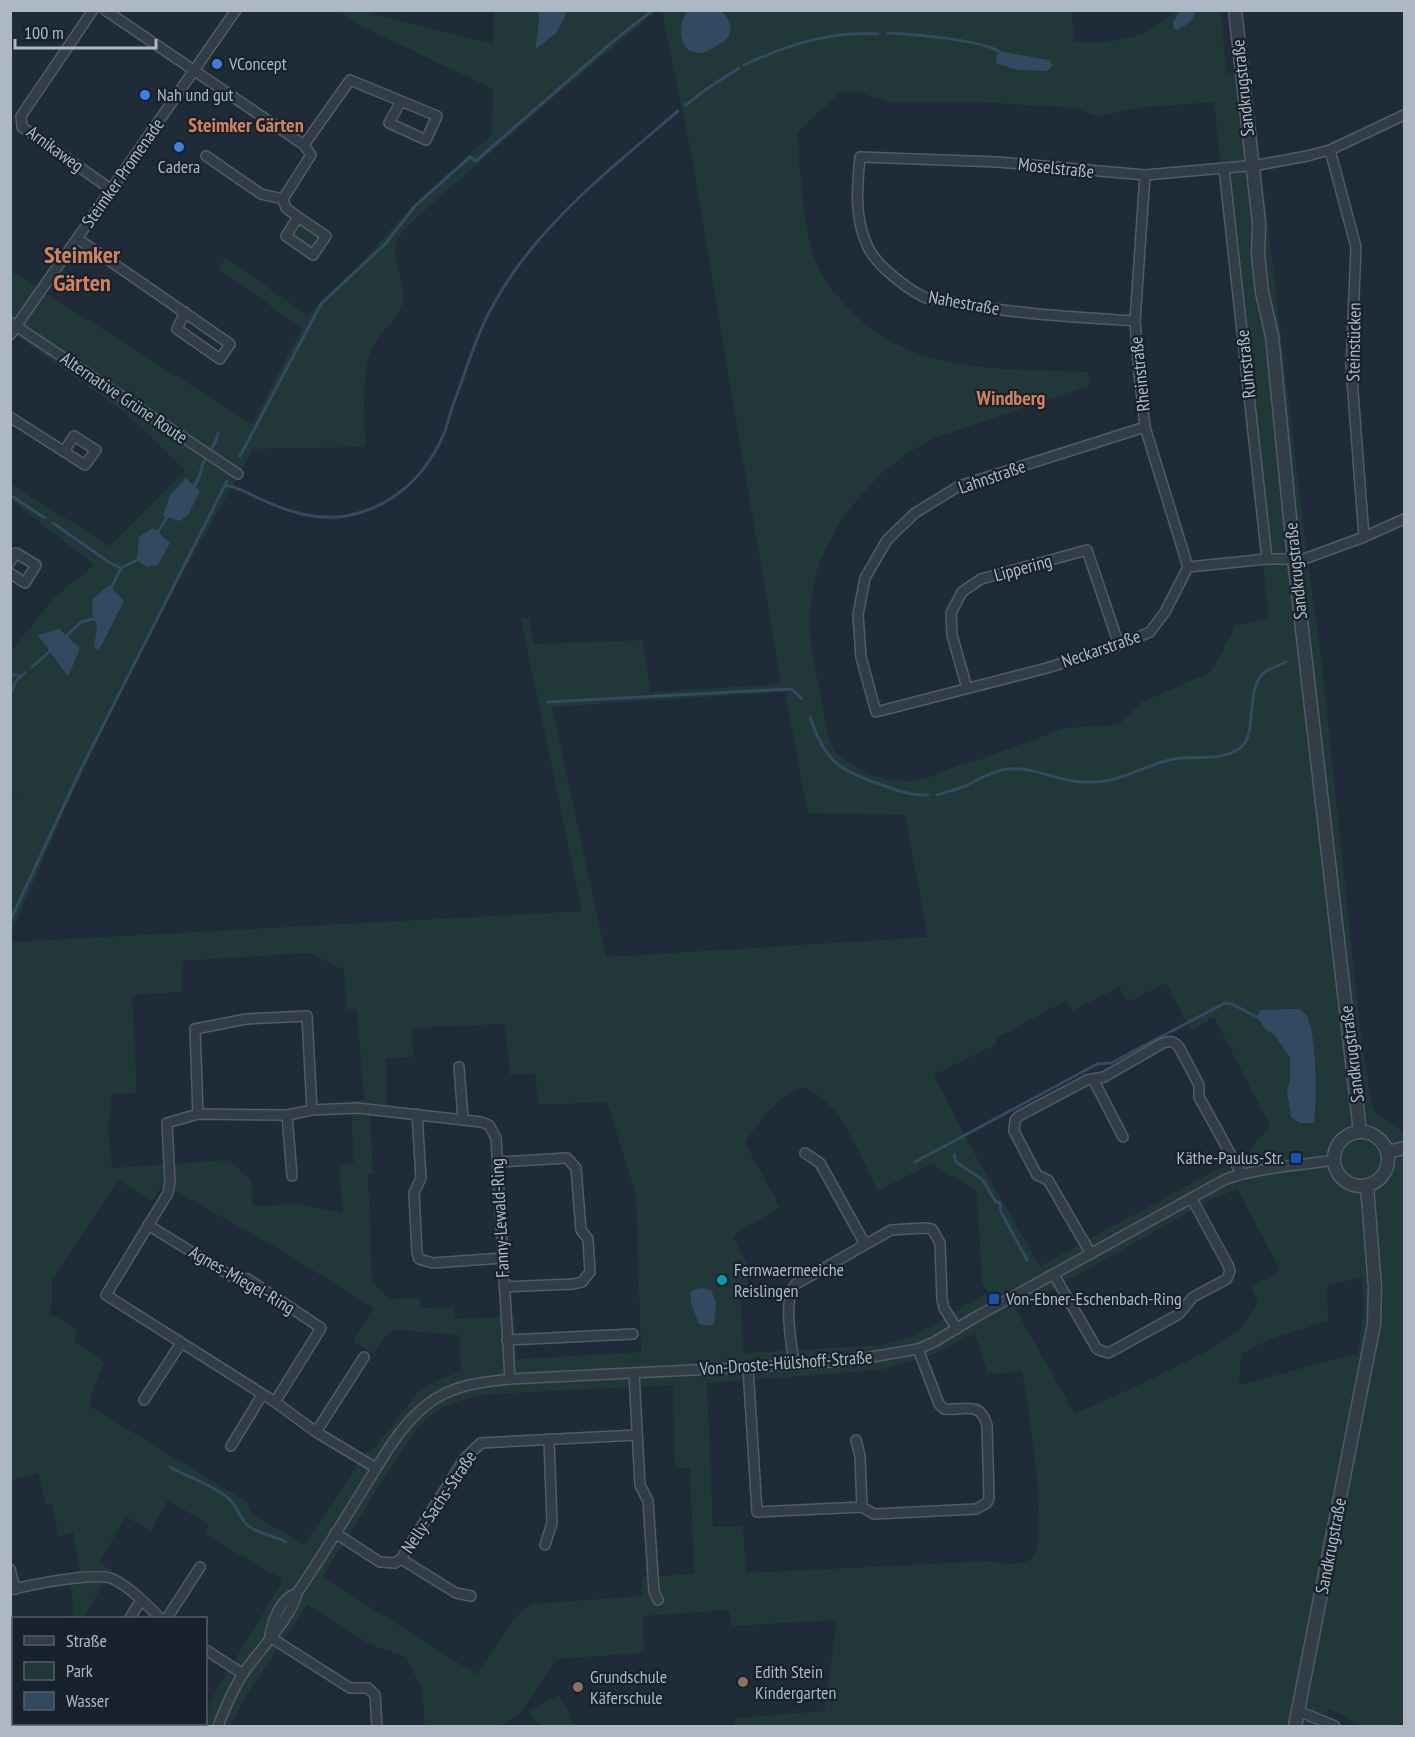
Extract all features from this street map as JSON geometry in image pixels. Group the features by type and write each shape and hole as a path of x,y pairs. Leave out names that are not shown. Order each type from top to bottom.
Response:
{"street":[{"name":"Arnikaweg","path":"93,10 21,116 22,127 112,190"},
{"path":"105,10 304,145 311,155 283,199"},
{"name":"Steimker Promenade","path":"10,335 14,324 78,239 236,10"},
{"name":"Sandkrugstraße","path":"1235,10 1259,223 1258,255 1262,292 1272,336 1294,559 1360,1131"},
{"path":"304,145 350,80 385,94 437,116 426,140 389,123 401,101"},
{"name":"Moselstraße","path":"860,157 998,162 1145,175 1252,165 1307,156 1330,150 1404,115"},
{"name":"Steinstücken","path":"1330,150 1356,248 1352,366 1364,537"},
{"path":"206,156 261,194 283,199"},
{"name":"Nahestraße","path":"860,157 857,212 868,248 886,270 923,297 1032,314 1135,321"},
{"name":"Ruhrstraße","path":"1224,168 1267,559"},
{"name":"Rheinstraße","path":"1145,175 1135,321 1145,427 1188,567"},
{"path":"283,199 286,208 298,217"},
{"path":"78,239 185,312 230,344 220,359 177,329 185,312"},
{"name":"Alternative Grüne Route","path":"14,324 238,474"},
{"path":"10,417 63,451"},
{"name":"Lahnstraße","path":"876,712 861,657 858,615 865,579 887,540 915,513 959,486 1145,427"},
{"path":"1188,567 1267,559 1304,559 1364,537 1404,519"},
{"name":"Lippering","path":"967,688 952,635 951,613 962,592 981,579 1087,550 1119,645"},
{"path":"10,562 16,553 36,565 25,583 10,573"},
{"name":"Neckarstraße","path":"876,712 1047,668 1119,645 1150,632 1165,612 1188,567"},
{"path":"198,1114 195,1029 246,1019 307,1016 312,1110"},
{"path":"1091,1254 1048,1180 1037,1175 1014,1131 1014,1124 1019,1116 1087,1080 1104,1077 1170,1041 1176,1043 1199,1084 1199,1097 1241,1173"},
{"path":"459,1067 463,1119"},
{"path":"1092,1079 1123,1137"},
{"name":"Fanny-Lewald-Ring","path":"376,1468 316,1432 274,1402 106,1295 168,1193 170,1187 167,1124 198,1114 287,1115 312,1110 357,1108 482,1122 493,1131 496,1138 510,1379"},
{"path":"417,1114 421,1178 414,1193 419,1259 433,1263 502,1258"},
{"path":"287,1115 292,1176"},
{"path":"1360,1131 1378,1137 1388,1152 1386,1172 1380,1179 1367,1186 1346,1182 1339,1175 1334,1160 1338,1145 1344,1138 1360,1131"},
{"path":"1388,1152 1404,1148"},
{"path":"805,1153 820,1163 865,1244"},
{"path":"498,1162 567,1158 576,1168 581,1230 588,1239 590,1272 582,1282 573,1284 504,1287"},
{"name":"Von-Droste-Hülshoff-Straße","path":"218,1726 243,1674 281,1625 293,1606 297,1593 376,1468 407,1424 436,1398 469,1384 510,1379 794,1365 854,1360 918,1349 1192,1199 1212,1185 1241,1173 1334,1160"},
{"name":"Sandkrugstraße","path":"1295,1726 1374,1324 1376,1287 1367,1186"},
{"path":"1054,1275 1097,1349 1108,1353 1114,1350 1179,1314 1194,1297 1227,1279 1228,1265 1192,1199"},
{"name":"Agnes-Miegel-Ring","path":"148,1225 231,1276 248,1279 321,1328 274,1402"},
{"path":"794,1365 789,1302 792,1288 891,1230 932,1229 940,1243 942,1299 957,1329"},
{"path":"507,1340 633,1334"},
{"path":"144,1400 181,1343"},
{"path":"748,1367 757,1512 862,1507 874,1514 976,1509 987,1503 989,1498 985,1416 974,1408 951,1409 939,1404 918,1349"},
{"path":"316,1432 364,1357"},
{"path":"634,1374 640,1485 648,1501 654,1591 658,1600"},
{"path":"231,1446 262,1395"},
{"name":"Nelly-Sachs-Straße","path":"335,1533 380,1562 395,1563 401,1559 465,1458 481,1443 637,1435"},
{"path":"545,1545 552,1523 549,1439"},
{"path":"856,1440 860,1456 862,1507"},
{"name":"Nelly-Sachs-Straße","path":"401,1559 456,1593 471,1596"},
{"path":"168,1617 200,1567"},
{"path":"10,1569 13,1589 86,1577 112,1578 159,1617"},
{"path":"131,1617 141,1600"},
{"path":"270,1637 350,1688 368,1688 375,1695 377,1726"},
{"path":"207,1651 243,1674"},
{"path":"1298,1711 1335,1726"}],"green space":[{"path":"339,11 369,11 376,15 493,44 494,11 657,11 568,85 415,219 400,235 395,248 395,256 403,289 402,305 374,345 368,361 364,398 365,447 253,449 157,620 69,800 11,934 11,793 30,798 11,792 11,651 54,598 94,565 11,501 11,484 110,546 185,470 123,411 11,332 11,271 252,424 302,328 219,269 225,258 308,315 358,266 419,199 492,134 493,89 367,29"},
{"path":"662,11 1072,11 1074,42 1101,42 1141,34 1164,21 1173,11 1221,11 1226,73 1250,71 1321,657 1361,1038 1372,1106 1376,1113 1404,1132 1404,1721 1396,1726 1361,1726 1329,1708 1323,1726 734,1726 736,1718 824,1711 837,1620 731,1626 730,1610 643,1616 644,1653 557,1659 520,1714 501,1726 425,1726 422,1689 406,1657 371,1645 307,1605 251,1688 230,1726 201,1726 207,1725 207,1711 212,1698 283,1580 204,1534 209,1525 168,1500 151,1531 126,1517 99,1563 112,1570 84,1617 66,1617 74,1613 69,1573 80,1570 73,1532 59,1537 52,1504 46,1505 38,1473 11,1480 11,942 582,911 521,619 529,618 534,644 643,640 650,692 781,684 692,158","holes":["858,92 887,102 976,102 1075,108 1097,117 1137,108 1214,102 1269,619 1235,625 1216,664 1209,673 1142,702 1120,723 1065,728 976,761 960,764 933,776 912,781 888,780 868,774 844,760 834,751 828,735 812,652 809,619 814,581 820,561 838,526 858,498 882,473 908,453 932,439 1091,385 1088,372 989,368 957,364 926,356 897,344 869,327 836,294 817,265 810,244 804,212 797,132 840,93","785,692 808,813 905,815 928,937 606,957 552,707","309,953 344,970 347,1010 357,1009 364,1100 350,1101 354,1163 339,1164 343,1213 298,1204 253,1206 251,1179 229,1160 112,1168 108,1129 112,1094 137,1093 132,995 182,992 182,961","1166,983 1191,1031 1214,1017 1270,1126 1242,1160 1216,1170 1040,1266 968,1142 934,1075 997,1044 995,1039 1065,1001 1072,1011 1119,987 1128,1002","1290,1009 1306,1020 1310,1026 1314,1044 1316,1096 1287,1092 1291,1075 1290,1061 1274,1033 1281,1011","505,1024 510,1075 535,1074 539,1105 607,1102 636,1195 641,1352 517,1359 515,1316 454,1319 454,1307 421,1308 420,1298 389,1299 372,1281 368,1174 373,1174 370,1114 387,1115 386,1058 413,1057 412,1028","804,1088 817,1094 839,1117 857,1147 878,1191 931,1164 977,1191 982,1283 988,1292 916,1335 884,1345 743,1353 740,1289 748,1287 747,1262 732,1236 780,1207 745,1143 755,1128 779,1102 796,1090","118,1180 151,1202 162,1186 279,1249 373,1308 353,1341 373,1354 384,1338 396,1330 459,1335 461,1372 438,1380 418,1392 372,1451 366,1452 304,1544 251,1514 246,1501 91,1407 93,1389 105,1363 74,1341 78,1330 49,1313 52,1303 52,1282","1237,1189 1280,1270 1251,1288 1258,1301 1239,1331 1209,1350 1075,1414 1016,1310 1212,1199","1362,1277 1364,1302 1358,1353 1239,1385 1241,1354 1270,1339 1328,1321 1327,1286","975,1333 988,1374 1022,1372 1033,1439 1039,1500 1037,1547 1031,1559 1016,1564 990,1561 746,1573 743,1526 713,1527 707,1383 881,1370 932,1355","673,1385 675,1468 690,1468 694,1574 642,1577 642,1596 532,1604 514,1618 476,1674 323,1577 417,1430 444,1407 477,1396"]},
{"path":"300,222 321,236 312,249 291,235"},
{"path":"12,1686 12,1725 36,1726 11,1726"},
{"path":"559,1695 570,1713 568,1716 578,1726 541,1726 528,1711"}],"water":[{"path":"688,10 722,11 731,27 729,36 721,44 706,52 690,51 681,35 682,22"},
{"path":"538,11 567,11 567,13 557,32 535,50 539,22"},
{"path":"1180,11 1197,11 1190,22 1178,30 1174,29 1173,22"},
{"path":"1003,52 1049,60 1053,66 1047,71 1016,70 996,63 997,54"},
{"path":"186,478 200,491 188,515 180,521 163,516 170,495"},
{"path":"153,528 170,543 158,565 147,567 137,560 139,537"},
{"path":"109,585 124,601 99,650 94,647 97,628 92,612 93,599"},
{"path":"59,629 80,648 68,677 38,635"},
{"path":"1300,1009 1307,1016 1313,1038 1316,1099 1314,1123 1300,1123 1291,1117 1287,1091 1290,1081 1290,1058 1274,1034 1267,1031 1257,1017 1260,1010"},
{"path":"703,1288 711,1290 716,1303 714,1324 707,1326 699,1324 691,1304 690,1292"}],"waterway":[{"path":"240,456 321,304 386,243 415,206 470,157 476,161 617,38 653,10"},
{"path":"888,33 963,41 1000,52"},
{"path":"744,65 776,51 826,37 878,34"},
{"path":"686,105 739,68"},
{"path":"225,485 238,488 290,511 323,517 346,516 363,512 394,497 407,487 429,462 438,447 477,339 498,296 518,266 573,203 678,111"},
{"path":"194,486 218,433"},
{"path":"10,921 81,769 227,481"},
{"path":"10,495 45,518"},
{"path":"158,532 167,517"},
{"path":"53,523 110,563 121,568 137,560"},
{"path":"111,588 121,568"},
{"path":"66,636 81,622 94,619"},
{"path":"32,667 50,651"},
{"path":"937,795 1004,770 1028,770 1073,781 1095,782 1118,778 1174,759 1217,757 1233,752 1246,741 1255,688 1259,679 1265,672 1286,662"},
{"path":"10,694 16,681 25,673"},
{"path":"10,674 21,676"},
{"path":"548,702 788,689 793,690 802,699"},
{"path":"810,717 827,754 843,768 865,779 897,790 915,795 928,795"},
{"path":"915,1162 1097,1064 1111,1063 1225,1003 1232,1004 1257,1017"},
{"path":"954,1155 956,1162 983,1180 995,1201 1000,1203 1001,1212 1027,1260"},
{"path":"170,1467 228,1498 244,1522 251,1528 286,1542"}],"place":[{"name":"VConcept","path":"217,64"},
{"name":"Nah und gut","path":"145,95"},
{"name":"Cadera","path":"179,147"},
{"name":"Käthe-Paulus-Str.","path":"1296,1158"},
{"name":"Fernwaermeeiche Reislingen","path":"722,1280"},
{"name":"Von-Ebner-Eschenbach-Ring","path":"994,1299"},
{"name":"Edith Stein Kindergarten","path":"743,1682"},
{"name":"Grundschule Käferschule","path":"578,1687"}],"district":[{"name":"Steimker Gärten","path":"246,125"},
{"name":"Steimker Gärten","path":"82,269"},
{"name":"Windberg","path":"1011,398"}]}
